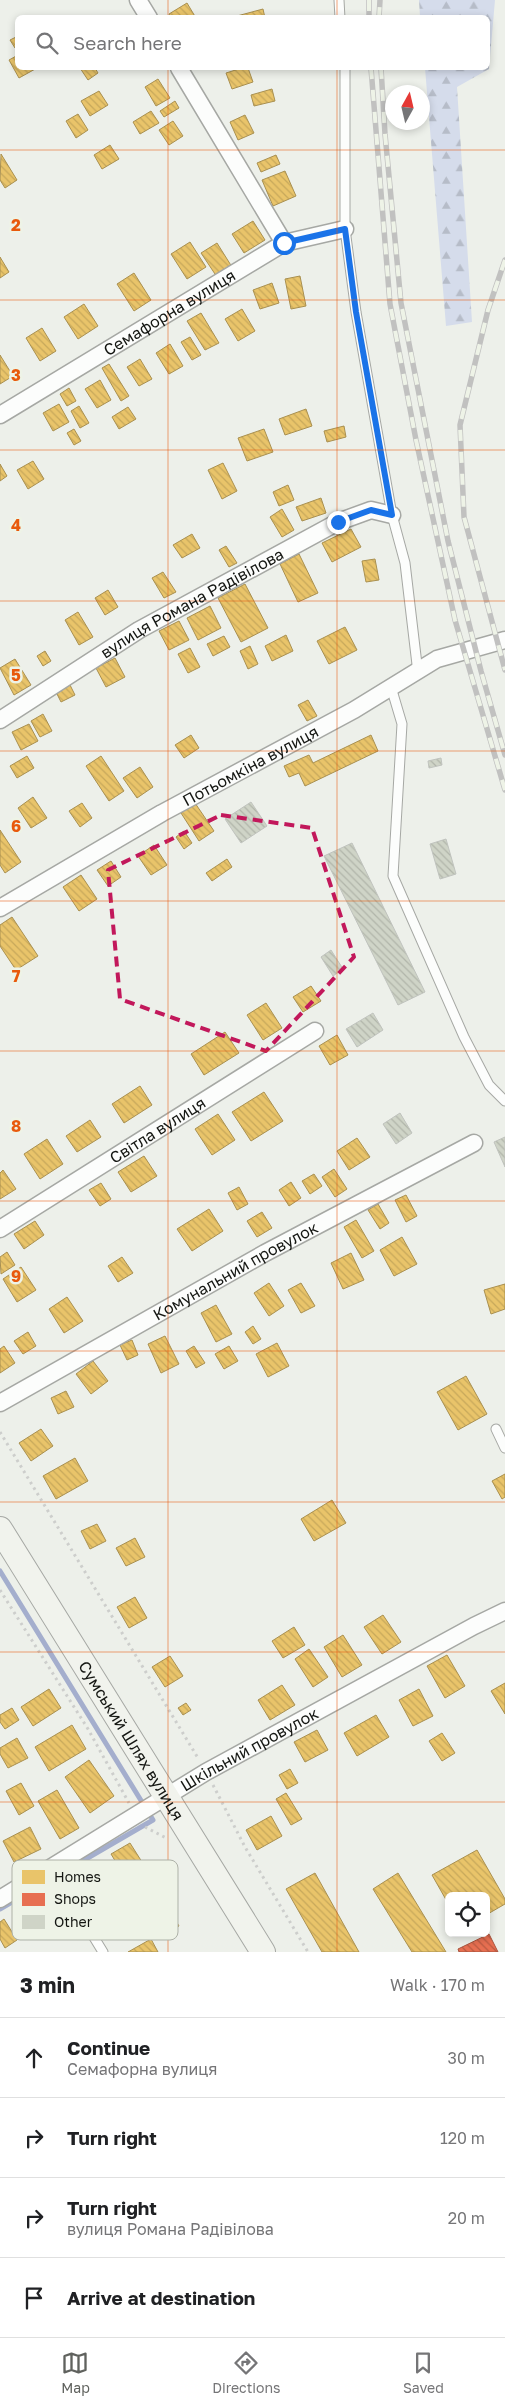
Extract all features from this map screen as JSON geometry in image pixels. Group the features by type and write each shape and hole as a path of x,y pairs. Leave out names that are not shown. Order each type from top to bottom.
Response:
{"main road":[{"name":"Сумський Шлях вулиця","path":"1,1532 263,1952"}],"street":[{"path":"138,0 147,15"},
{"path":"180,70 284,243"},
{"name":"Семафорна вулиця","path":"0,414 284,243 345,229"},
{"name":"вулиця Романа Радівілова","path":"0,720 138,630 338,522 371,510 392,515"},
{"name":"Потьомкіна вулиця","path":"0,908 162,813 354,710 418,673 437,659 505,640"},
{"name":"Світла вулиця","path":"0,1229 316,1031"},
{"name":"Комунальний провулок","path":"0,1403 265,1253 474,1143"},
{"name":"Шкільний провулок","path":"64,1860 206,1772 505,1611"},
{"name":"Шкільний провулок","path":"0,1899 12,1892"}],"lane":[{"path":"339,0 340,15"},
{"path":"345,70 345,229 356,312 392,515 405,562 418,673"},
{"path":"391,687 402,724 393,876 464,1037 489,1085 505,1101"},
{"path":"496,1429 505,1448"},
{"path":"96,1940 103,1952"}],"path":[{"path":"0,1432 206,1772 245,1847 308,1952"},
{"path":"0,1590 88,1729 136,1814 147,1829 168,1838 174,1847"}],"highlighted area":[{"path":"221,815 312,828 354,957 266,1051 120,999 108,870"}],"green space":[{"path":"419,0 495,0 490,58 490,15 420,15"},
{"path":"425,70 487,70 457,87 472,322 446,326 430,129 430,85 426,85"}],"building: Homes":[{"path":"187,3 194,15 170,15"},
{"path":"263,9 264,15 241,15"},
{"path":"15,38 15,48 10,40"},
{"path":"15,57 15,70 33,70 19,78 9,60"},
{"path":"81,70 96,70 98,73 88,80"},
{"path":"236,70 249,70 253,82 232,89 226,73"},
{"path":"158,79 170,98 156,106 145,87"},
{"path":"272,89 275,101 254,106 251,95"},
{"path":"99,91 108,105 90,116 81,101"},
{"path":"175,101 179,108 164,117 160,111"},
{"path":"151,111 159,123 140,134 133,122"},
{"path":"78,114 88,130 76,138 66,121"},
{"path":"245,115 254,133 238,140 230,122"},
{"path":"173,121 183,136 169,145 159,130"},
{"path":"110,145 119,159 102,169 94,155"},
{"path":"1,154 17,180 5,188 0,180"},
{"path":"276,155 280,164 261,172 257,163"},
{"path":"285,171 296,196 273,206 262,180"},
{"path":"253,221 265,240 244,253 232,234"},
{"path":"190,242 206,267 187,279 171,254"},
{"path":"217,243 232,267 217,277 201,253"},
{"path":"0,257 9,272 0,278"},
{"path":"134,273 151,300 134,311 117,284"},
{"path":"300,276 306,306 291,309 285,279"},
{"path":"272,283 279,303 260,309 253,290"},
{"path":"84,304 98,326 78,339 64,317"},
{"path":"242,309 255,331 238,341 225,319"},
{"path":"201,313 219,343 205,350 187,321"},
{"path":"42,328 56,351 40,361 26,338"},
{"path":"190,337 201,355 192,360 181,342"},
{"path":"170,344 183,366 169,374 156,353"},
{"path":"0,355 13,376 0,384"},
{"path":"140,359 152,379 139,386 127,367"},
{"path":"109,364 129,396 121,401 102,368"},
{"path":"100,380 111,400 97,408 85,389"},
{"path":"69,388 76,401 67,406 60,394"},
{"path":"59,404 69,422 53,431 43,413"},
{"path":"79,406 89,423 80,428 71,411"},
{"path":"128,407 136,419 119,429 112,417"},
{"path":"306,409 312,426 285,435 279,419"},
{"path":"344,426 346,437 327,442 324,431"},
{"path":"74,429 81,441 74,445 67,433"},
{"path":"264,429 273,452 247,461 238,438"},
{"path":"33,461 44,479 28,489 17,470"},
{"path":"223,463 237,491 222,499 208,470"},
{"path":"0,464 7,476 0,481"},
{"path":"288,485 294,500 279,506 273,492"},
{"path":"321,498 326,513 302,521 296,507"},
{"path":"282,509 294,530 282,537 270,517"},
{"path":"351,529 361,547 332,562 322,543"},
{"path":"192,534 200,548 182,558 173,545"},
{"path":"226,546 237,563 229,567 219,550"},
{"path":"299,554 318,593 298,602 280,564"},
{"path":"375,559 379,580 366,582 362,561"},
{"path":"163,572 176,592 164,598 152,578"},
{"path":"245,584 268,628 241,642 218,598"},
{"path":"108,590 118,607 105,615 95,598"},
{"path":"210,606 221,628 198,640 187,618"},
{"path":"78,612 93,637 79,645 65,620"},
{"path":"179,621 189,640 169,650 159,631"},
{"path":"345,627 357,650 329,664 317,641"},
{"path":"286,635 293,651 272,661 265,646"},
{"path":"224,636 230,647 213,656 207,644"},
{"path":"250,646 258,664 248,669 240,651"},
{"path":"190,648 200,667 188,673 178,654"},
{"path":"45,651 51,661 43,666 37,656"},
{"path":"115,658 125,677 106,687 96,668"},
{"path":"15,659 31,685 14,695 0,668"},
{"path":"70,685 75,695 61,702 56,692"},
{"path":"308,700 317,716 307,721 298,705"},
{"path":"43,714 52,731 40,737 31,721"},
{"path":"29,724 38,741 21,750 12,732"},
{"path":"191,735 199,748 184,758 175,745"},
{"path":"371,735 378,751 305,786 299,773 289,777 284,766 309,755 313,763"},
{"path":"27,756 34,768 17,778 10,766"},
{"path":"101,756 124,791 109,801 86,766"},
{"path":"140,767 153,787 137,798 123,778"},
{"path":"33,797 47,818 31,828 18,808"},
{"path":"82,803 92,818 80,827 69,811"},
{"path":"195,803 214,831 199,841 181,813"},
{"path":"0,830 21,862 5,873 0,865"},
{"path":"184,831 192,843 184,849 176,837"},
{"path":"154,845 167,865 151,875 138,856"},
{"path":"227,859 232,867 212,881 206,873"},
{"path":"111,861 121,877 108,886 97,870"},
{"path":"81,875 97,899 79,911 63,887"},
{"path":"12,917 38,956 16,970 0,946 0,925"},
{"path":"311,986 321,1001 303,1012 293,997"},
{"path":"266,1003 282,1028 263,1040 247,1015"},
{"path":"225,1032 239,1053 204,1075 191,1054"},
{"path":"337,1035 348,1055 330,1065 319,1046"},
{"path":"140,1086 152,1105 124,1123 112,1104"},
{"path":"264,1092 283,1121 251,1141 232,1112"},
{"path":"218,1114 235,1140 212,1155 195,1129"},
{"path":"90,1120 101,1137 77,1152 66,1136"},
{"path":"357,1138 370,1157 349,1170 337,1151"},
{"path":"47,1139 63,1164 40,1179 24,1154"},
{"path":"144,1156 157,1176 131,1192 118,1172"},
{"path":"334,1169 347,1189 335,1197 322,1177"},
{"path":"3,1170 16,1189 0,1199 0,1173"},
{"path":"314,1174 322,1186 310,1194 302,1181"},
{"path":"291,1182 301,1198 289,1206 279,1190"},
{"path":"101,1183 111,1199 100,1206 89,1190"},
{"path":"239,1187 248,1204 237,1210 228,1193"},
{"path":"406,1195 417,1216 406,1222 395,1200"},
{"path":"378,1204 389,1223 380,1229 368,1210"},
{"path":"209,1209 223,1231 192,1251 177,1229"},
{"path":"262,1212 272,1228 257,1237 247,1221"},
{"path":"356,1220 374,1251 362,1258 344,1227"},
{"path":"35,1221 44,1235 24,1249 14,1234"},
{"path":"402,1237 417,1264 394,1276 380,1250"},
{"path":"7,1252 15,1265 1,1274 0,1257"},
{"path":"351,1253 364,1280 343,1289 331,1263"},
{"path":"122,1257 133,1273 118,1282 108,1266"},
{"path":"21,1267 36,1290 17,1302 3,1279"},
{"path":"269,1283 284,1306 269,1316 254,1293"},
{"path":"301,1283 315,1306 301,1313 288,1290"},
{"path":"505,1284 505,1309 491,1314 484,1290"},
{"path":"67,1297 83,1321 64,1333 49,1309"},
{"path":"216,1305 232,1334 216,1342 201,1313"},
{"path":"253,1326 261,1339 253,1344 245,1332"},
{"path":"28,1332 36,1346 23,1354 14,1341"},
{"path":"165,1336 179,1364 161,1373 148,1344"},
{"path":"132,1340 138,1355 127,1360 120,1345"},
{"path":"277,1343 289,1366 268,1377 256,1354"},
{"path":"4,1346 15,1363 0,1373 0,1349"},
{"path":"194,1346 205,1363 196,1368 186,1351"},
{"path":"229,1346 238,1361 224,1369 215,1354"},
{"path":"93,1361 108,1381 91,1394 76,1374"},
{"path":"466,1376 487,1414 458,1430 437,1392"},
{"path":"66,1391 74,1407 58,1414 51,1398"},
{"path":"41,1429 53,1446 31,1461 19,1443"},
{"path":"75,1458 88,1481 56,1499 43,1476"},
{"path":"505,1474 505,1497 502,1499 492,1481"},
{"path":"332,1500 346,1523 314,1541 301,1519"},
{"path":"97,1524 106,1541 90,1549 81,1531"},
{"path":"135,1538 145,1557 126,1566 116,1548"},
{"path":"135,1597 147,1618 129,1628 117,1607"},
{"path":"383,1615 401,1642 382,1654 364,1627"},
{"path":"294,1627 305,1645 283,1658 272,1641"},
{"path":"343,1635 362,1665 342,1677 324,1647"},
{"path":"309,1649 328,1677 313,1687 295,1659"},
{"path":"447,1655 465,1686 445,1698 427,1666"},
{"path":"170,1656 183,1676 165,1687 152,1667"},
{"path":"505,1683 505,1714 491,1691"},
{"path":"282,1685 295,1705 270,1720 258,1700"},
{"path":"49,1689 61,1708 33,1726 21,1707"},
{"path":"419,1689 433,1716 413,1726 399,1700"},
{"path":"186,1703 191,1710 183,1715 178,1708"},
{"path":"12,1708 19,1720 5,1729 0,1722 0,1715"},
{"path":"376,1715 389,1737 357,1756 344,1733"},
{"path":"72,1725 86,1749 49,1771 35,1747"},
{"path":"317,1730 328,1750 305,1762 294,1742"},
{"path":"442,1733 455,1753 442,1761 429,1741"},
{"path":"17,1738 28,1758 8,1768 0,1754 0,1748"},
{"path":"89,1760 114,1796 90,1813 65,1777"},
{"path":"290,1769 298,1783 287,1789 279,1775"},
{"path":"21,1783 34,1806 19,1815 6,1791"},
{"path":"57,1790 79,1828 60,1839 38,1801"},
{"path":"286,1793 302,1819 291,1825 276,1799"},
{"path":"271,1816 282,1836 257,1850 246,1830"},
{"path":"30,1827 41,1849 18,1860 13,1860 3,1841"},
{"path":"130,1843 141,1860 115,1860 111,1854"},
{"path":"477,1850 505,1899 505,1904 490,1913 490,1892 445,1892 445,1898 432,1875"},
{"path":"315,1873 359,1952 322,1952 286,1889"},
{"path":"398,1873 446,1952 412,1952 373,1889"},
{"path":"4,1919 12,1932 12,1940 17,1940 5,1948 0,1939 0,1922"},
{"path":"152,1940 158,1952 128,1952"}],"building: Shops":[{"path":"490,1936 498,1952 459,1952 458,1949 483,1937"}],"building: Other":[{"path":"441,758 442,765 429,768 428,761"},
{"path":"251,802 267,826 241,843 225,819"},
{"path":"446,839 456,874 440,879 430,844"},
{"path":"352,843 425,992 398,1005 324,856"},
{"path":"331,950 343,969 333,976 321,957"},
{"path":"373,1013 383,1030 357,1047 346,1029"},
{"path":"400,1113 412,1133 396,1144 383,1124"},
{"path":"505,1137 505,1167 494,1142"}],"waterway":[{"path":"0,1571 153,1820 84,1860"},
{"path":"0,1909 12,1902"}],"railway":[{"path":"369,0 369,15"},
{"path":"379,15 380,0"},
{"path":"371,70 390,304 416,440 455,620 505,790"},
{"path":"381,70 385,134 401,303 448,541 481,671 505,755"},
{"path":"505,260 488,310 460,425 464,517 505,670"}],"route":[{"path":"284,243 345,229 356,312 392,515 371,510 338,522"}]}
